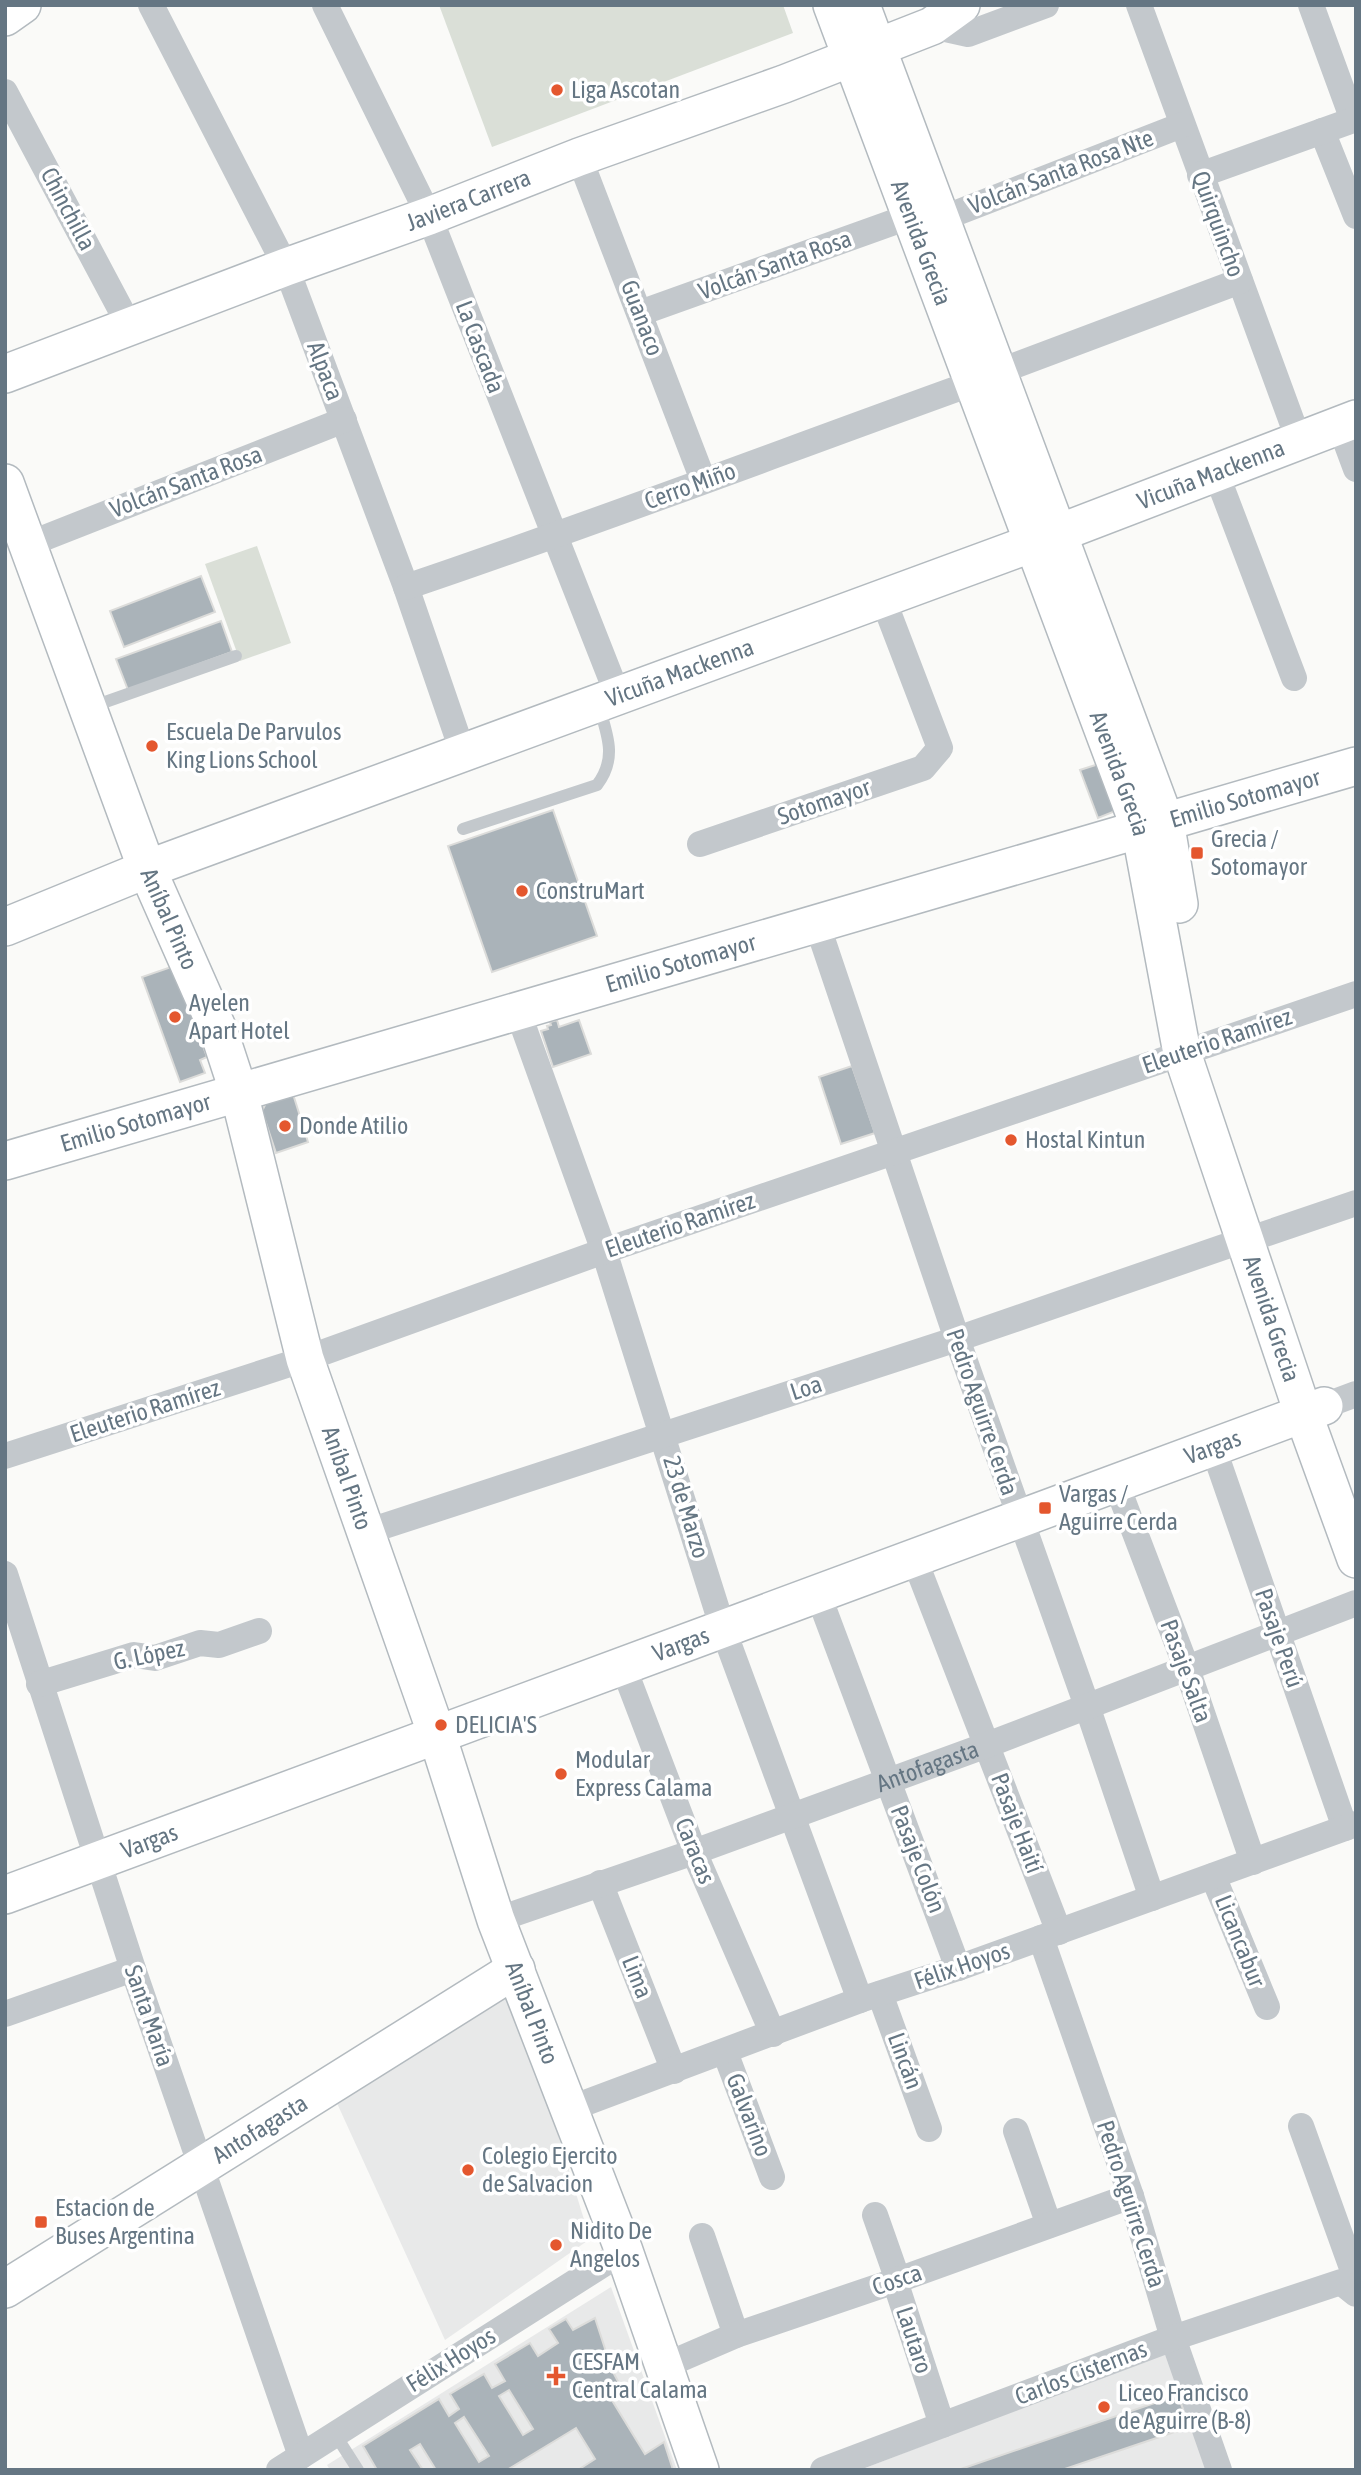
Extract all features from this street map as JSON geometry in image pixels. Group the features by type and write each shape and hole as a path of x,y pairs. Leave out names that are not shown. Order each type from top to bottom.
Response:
{"street":[{"path":"5,17 22,5"},
{"name":"Alpaca","path":"150,5 286,267 406,587 463,753"},
{"name":"La Cascada","path":"325,5 429,216 554,537 607,700"},
{"name":"Avenida Grecia","path":"832,5 864,52 1153,825 1192,1050 1255,1237 1328,1404 1356,1494"},
{"name":"Avenida Grecia","path":"861,5 864,52"},
{"name":"Javiera Carrera","path":"5,374 286,267 429,216 579,157 784,84 932,26 955,12 961,5"},
{"path":"932,26 968,34 1046,5"},
{"path":"1200,175 1355,119 1311,5"},
{"name":"Quirquincho","path":"1144,7 1182,125 1299,441"},
{"name":"Chinchilla","path":"5,92 130,327"},
{"name":"Volcán Santa Rosa Nte","path":"926,217 1182,125"},
{"path":"1322,131 1356,216"},
{"name":"Guanaco","path":"579,157 703,480"},
{"name":"Volcán Santa Rosa","path":"640,313 926,217"},
{"name":"Cerro Miño","path":"406,587 554,537 1240,281"},
{"name":"Volcán Santa Rosa","path":"29,544 344,420"},
{"path":"1348,423 1356,468"},
{"name":"Vicuña Mackenna","path":"5,927 147,869 883,599 1348,423"},
{"path":"1216,473 1294,678"},
{"name":"Aníbal Pinto","path":"5,483 147,869 219,1032 239,1094 305,1359 437,1735 496,1920 624,2251 700,2470"},
{"name":"Sotomayor","path":"700,844 923,768 940,748 883,599"},
{"name":"Emilio Sotomayor","path":"5,1161 1356,766"},
{"name":"Pedro Aguirre Cerda","path":"817,924 893,1153 1152,1898"},
{"name":"Eleuterio Ramírez","path":"5,1456 305,1359 604,1251 1356,994"},
{"name":"23 de Marzo","path":"518,1012 604,1251 723,1629 792,1815 870,1997"},
{"name":"Loa","path":"366,1532 957,1339 1356,1203"},
{"name":"Avenida Grecia","path":"1328,1404 1356,1559"},
{"name":"Vargas","path":"5,1895 1328,1404"},
{"name":"Pasaje Perú","path":"1213,1447 1278,1633 1350,1826"},
{"name":"Pasaje Salta","path":"1116,1483 1187,1669 1253,1862"},
{"name":"Pasaje Haití","path":"914,1558 987,1745 1050,1935"},
{"name":"Santa María","path":"5,1574 97,1862 201,2167 290,2463"},
{"name":"Pasaje Colón","path":"818,1594 958,1968"},
{"name":"Antofagasta","path":"496,1920 694,1852 987,1745 1356,1603"},
{"name":"G. López","path":"39,1684 134,1655 155,1658 200,1643 219,1645 259,1631"},
{"name":"Caracas","path":"623,1666 694,1852 773,2034"},
{"name":"Félix Hoyos","path":"569,2109 870,1997 958,1968 1350,1826"},
{"name":"Licancabur","path":"1213,1876 1267,2007"},
{"name":"Lima","path":"600,1883 674,2071"},
{"name":"Pedro Aguirre Cerda","path":"1050,1935 1173,2338 1219,2470"},
{"path":"5,2014 133,1969"},
{"name":"Antofagasta","path":"5,2289 516,1969"},
{"name":"Lincán","path":"870,1997 929,2129"},
{"name":"Galvarino","path":"725,2052 772,2177"},
{"path":"1301,2126 1350,2236"},
{"path":"1016,2131 1049,2225"},
{"name":"Cosca","path":"664,2366 736,2334 895,2281 1131,2196"},
{"name":"Lautaro","path":"875,2215 942,2425"},
{"path":"702,2236 736,2334"},
{"name":"Carlos Cisternas","path":"823,2470 1173,2338 1351,2285 1337,2259 1350,2236"},
{"name":"Félix Hoyos","path":"290,2463 624,2251"}],"lane":[{"path":"89,708 236,656"},
{"path":"463,829 597,785 607,768 610,741 607,700"},
{"path":"335,2433 358,2470"}],"shaded area":[{"name":"Liga Ascotan","path":"439,5 783,5 793,33 492,147"},
{"path":"257,546 291,643 240,661 205,564"},
{"name":"Colegio Ejercito de Salvacion","path":"511,1982 590,2239 445,2340 336,2101"},
{"name":"CESFAM Central Calama","path":"611,2287 677,2470 330,2470 327,2465"},
{"name":"Liceo Francisco de Aguirre (B-8)","path":"1166,2352 1209,2470 860,2470"}],"building":[{"path":"201,576 215,612 124,647 110,611"},
{"path":"221,621 232,652 128,690 116,659"},
{"path":"1108,761 1118,810 1098,818 1080,770"},
{"name":"ConstruMart","path":"553,810 597,936 492,972 448,846"},
{"name":"Ayelen Apart Hotel","path":"174,966 207,1057 200,1060 205,1073 180,1082 142,977"},
{"path":"557,1020 559,1027 579,1020 591,1054 553,1067 541,1031 548,1029 550,1022"},
{"path":"852,1066 875,1133 841,1144 819,1077"},
{"name":"Donde Atilio","path":"293,1094 308,1142 276,1153 262,1111 266,1103"},
{"name":"CESFAM Central Calama","path":"595,2318 612,2370 622,2389 610,2397 645,2454 664,2442 673,2470 578,2470 595,2459 576,2428 507,2470 436,2470 420,2444 410,2450 423,2470 377,2470 363,2446 439,2399 449,2416 459,2409 450,2394 484,2374 492,2388 505,2381 495,2364 530,2343 538,2356 558,2343 549,2329 566,2319 573,2330","holes":["509,2390 533,2429 523,2435 499,2396","464,2417 489,2456 479,2462 455,2423"]},
{"path":"1178,2395 1189,2427 1062,2470 958,2470"}],"place":[{"name":"Liga Ascotan","path":"557,90"},
{"name":"Escuela De Parvulos King Lions School","path":"152,746"},
{"name":"Grecia / Sotomayor","path":"1197,853"},
{"name":"ConstruMart","path":"522,891"},
{"name":"Ayelen Apart Hotel","path":"175,1017"},
{"name":"Donde Atilio","path":"285,1126"},
{"name":"Hostal Kintun","path":"1011,1140"},
{"name":"Vargas / Aguirre Cerda","path":"1045,1508"},
{"name":"DELICIA'S","path":"441,1725"},
{"name":"Modular Express Calama","path":"561,1774"},
{"name":"Colegio Ejercito de Salvacion","path":"468,2170"},
{"name":"Estacion de Buses Argentina","path":"41,2222"},
{"name":"Nidito De Angelos","path":"556,2245"},
{"name":"CESFAM Central Calama","path":"556,2376"},
{"name":"Liceo Francisco de Aguirre (B-8)","path":"1104,2407"}]}
